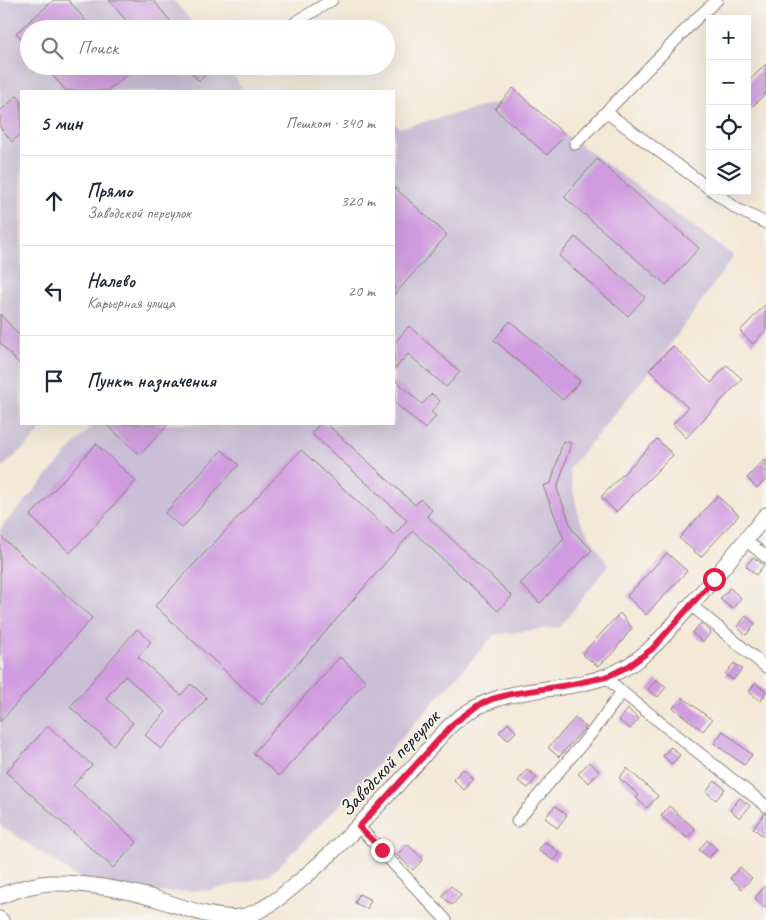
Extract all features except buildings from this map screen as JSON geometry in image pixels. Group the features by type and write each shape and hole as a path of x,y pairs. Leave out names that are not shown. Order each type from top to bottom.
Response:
{"main road":[{"name":"Заводской переулок","path":"0,896 12,891 48,883 84,884 139,894 212,916 231,919 242,917 265,907 292,887 359,827 454,723 477,706 492,699 511,694 606,677 629,666 652,649 766,515"}],"street":[{"path":"299,20 332,0"},
{"path":"575,144 697,18 717,0"},
{"path":"606,112 706,186"},
{"path":"718,195 737,209 766,223"},
{"path":"746,540 766,557"},
{"path":"691,605 766,668"},
{"path":"606,677 622,692 766,806"},
{"path":"517,821 593,731 622,692"},
{"path":"359,827 446,920"},
{"path":"0,917 3,920"}],"shaded area":[{"path":"0,0 173,0 190,20 20,20 20,75 233,75 243,90 20,90 20,425 44,425 33,440 0,469"},
{"path":"515,98 734,256 660,359 569,469 579,519 608,566 560,627 494,635 363,781 269,876 212,890 104,895 0,825 0,529 92,425 395,425 395,124 400,128"}],"route":[{"path":"382,850 359,827 454,723 477,706 492,699 606,677 629,666 652,649 714,579"}]}
